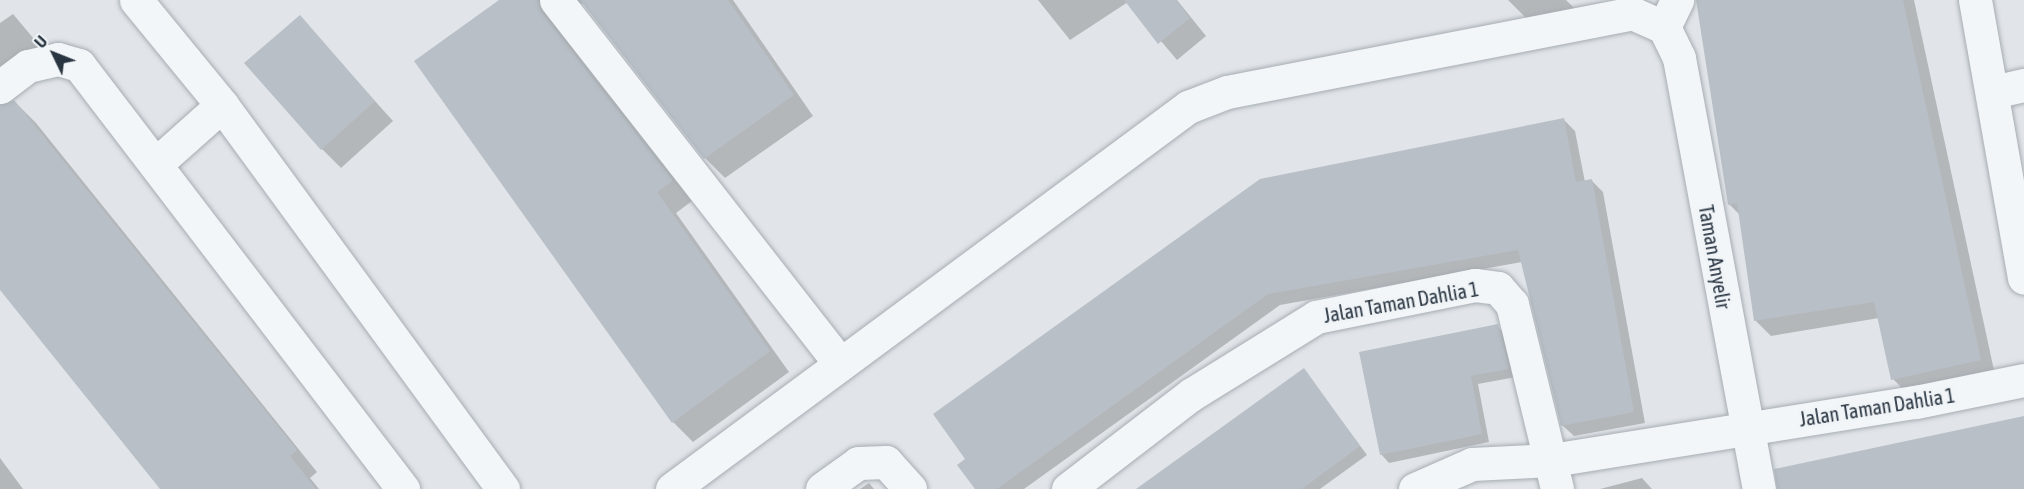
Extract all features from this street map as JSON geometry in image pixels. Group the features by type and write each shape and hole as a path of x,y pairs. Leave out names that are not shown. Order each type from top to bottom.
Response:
{"street":[{"path":"136,0 222,105 503,489"},
{"path":"556,0 840,364"},
{"path":"1975,0 2024,278"},
{"path":"672,489 1188,107 1227,92 1632,13 1670,14"},
{"name":"Taman Anyelir","path":"1670,14 1759,489"},
{"path":"0,87 28,66 58,58 79,65 157,163 404,489"},
{"path":"1993,92 2024,85"},
{"path":"157,163 222,105"},
{"name":"Jalan Taman Dahlia 1","path":"1068,489 1192,394 1316,317 1475,285 1498,288 1512,304 1554,474"},
{"name":"Jalan Taman Dahlia 1","path":"1415,489 1472,464 1554,474 1747,428 1916,402 2024,380"},
{"path":"822,489 858,463 886,462 910,489"}],"building":[{"path":"499,0 538,0 541,12 673,181 657,192 770,351 672,423 414,61"},
{"path":"580,0 728,0 794,95 704,159"},
{"path":"1124,0 1176,0 1190,18 1158,44"},
{"path":"1696,0 1903,0 1981,360 1891,380 1874,302 1754,321 1737,203 1728,205"},
{"path":"300,15 375,101 321,150 244,63"},
{"path":"14,100 297,450 290,456 316,489 160,489 0,290 0,105"},
{"path":"1564,118 1576,182 1592,179 1634,412 1561,426 1518,250 1268,294 997,489 975,489 957,465 965,459 933,414 1260,179"},
{"path":"1498,324 1509,369 1471,376 1482,434 1380,455 1359,352"},
{"path":"1304,368 1360,446 1302,489 1136,489"},
{"path":"2024,416 2024,489 1777,489 1774,469"}]}
